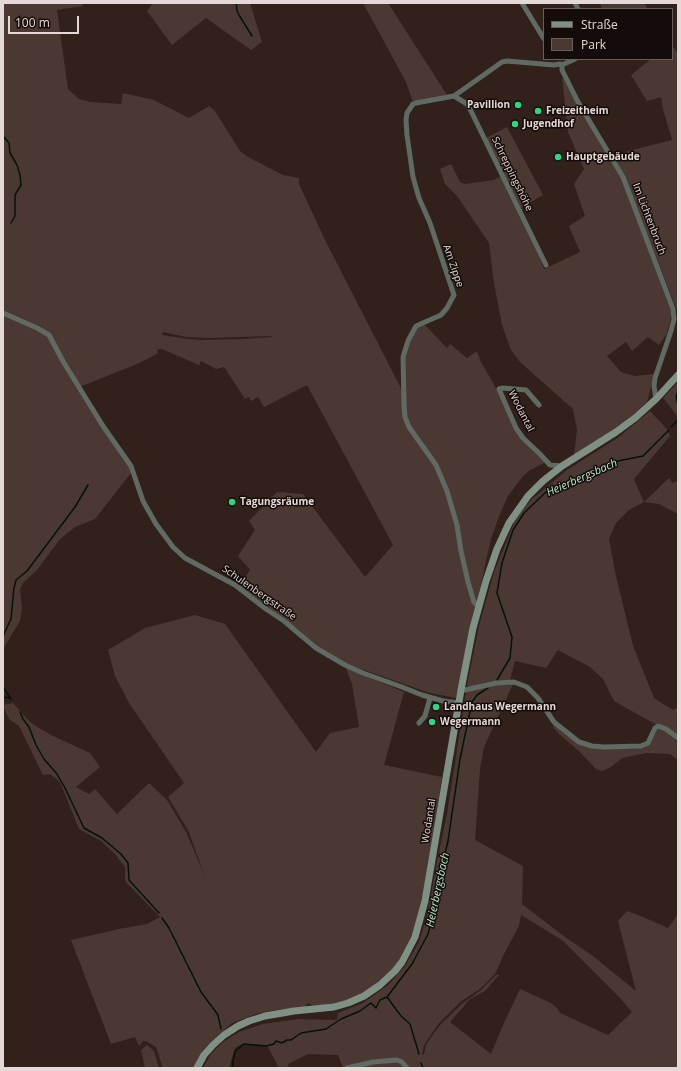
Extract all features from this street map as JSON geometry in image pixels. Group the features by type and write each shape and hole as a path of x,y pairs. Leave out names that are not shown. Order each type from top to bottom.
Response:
{"main road":[{"name":"Wodantal","path":"197,1068 213,1045 224,1035 238,1026 265,1016 294,1011 334,1007 354,1001 380,985 402,962 415,937 426,901 468,649 478,607 497,549 509,523 528,496 543,481 562,466 636,418 678,375"}],"street":[{"path":"522,3 543,36"},
{"path":"559,62 570,60"},
{"name":"Am Zippe","path":"478,607 474,602 468,582 457,525 447,491 436,465 409,426 405,417 403,357 413,331 420,324 442,315 448,308 454,295 430,223 419,198 413,176 407,135 407,113 409,108 416,103 454,96 502,62 507,61 554,65 559,62"},
{"name":"Im Lichtenbruch","path":"559,62 571,91 623,177 674,309 674,319 671,331 654,378 656,399"},
{"name":"Schreppingshöhe","path":"454,96 467,104 471,111 546,265"},
{"name":"Schulenbergstraße","path":"3,313 49,335 64,363 103,426 131,466 143,501 156,524 179,553 185,558 235,585 327,655 363,673 430,698 459,703"},
{"name":"Wodantal","path":"539,405 526,390 503,388 499,390 516,428 524,438 550,465 562,466"},
{"path":"461,690 496,682 514,682 527,687 538,698 554,722 579,742 592,746 604,748 641,746 648,743 655,728 658,726 666,729 678,738"},
{"path":"419,724 424,716 430,698"},
{"path":"347,1068 373,1062 397,1060 402,1062 407,1068"}],"green space":[{"path":"3,3 82,3 83,6 57,10 68,89 79,99 90,102 121,104 123,93 154,100 189,118 209,106 215,111 240,151 248,157 283,175 299,178 299,184 325,240 404,394 404,357 409,342 418,326 424,324 447,348 450,344 467,358 477,351 480,360 498,392 515,429 546,462 530,470 523,476 508,496 500,514 491,539 456,698 430,693 344,663 327,654 299,630 239,586 250,570 238,556 255,530 249,521 277,492 303,494 365,577 393,545 307,385 264,407 258,397 251,401 249,397 245,399 224,367 216,369 201,361 199,365 162,349 158,349 157,354 137,364 77,388 128,463 131,473 95,519 75,527 60,539 37,570 23,583 20,589 22,608 20,621 3,649","holes":["163,332 186,337 208,338 272,337 201,340 162,335"]},
{"path":"153,3 250,3 262,42 251,50 206,18 172,45 147,11"},
{"path":"363,3 388,3 447,95 413,102 406,82"},
{"path":"600,3 644,3 647,8 602,8"},
{"path":"673,47 678,53 677,310 624,175 613,155 672,140 661,97 647,101 631,75 650,60 673,60"},
{"path":"562,77 621,177 672,314 667,334 659,345 648,337 632,351 626,342 607,356 621,372 635,376 654,374 647,402 624,423 574,455 577,430 573,409 520,362 511,350 502,325 494,283 489,243 457,196 445,184 440,169 451,164 460,182 465,184 494,180 501,176 532,239 544,269 580,252 569,226 585,216 574,184 584,169 568,132"},
{"path":"507,127 543,195 521,208 486,138"},
{"path":"678,382 678,417 663,398"},
{"path":"650,411 666,428 670,436 634,479 644,502 629,510 616,523 609,539 616,576 633,646 654,698 673,710 678,707 678,742 669,729 655,724 614,701 603,679 590,667 558,650 546,668 515,661 510,680 492,681 469,687 467,685 479,626 494,572 514,523 522,510 532,499 567,470 619,437"},
{"path":"669,478 673,483 678,480 678,514 659,504 644,502"},
{"path":"195,615 225,624 316,752 330,733 359,727 352,684 345,666 404,692 384,765 442,777 424,890 414,930 399,961 390,972 367,991 344,1003 316,1007 308,1003 305,1007 256,1014 232,1023 203,1050 194,1068 163,1068 156,1047 146,1041 143,1041 139,1046 135,1037 111,1044 71,940 147,924 160,917 125,881 125,867 115,854 101,841 79,829 60,782 50,774 43,775 19,726 9,719 3,705 13,703 29,721 39,728 90,753 100,767 76,787 89,794 95,789 117,814 149,783 167,800 186,832 205,876 188,830 168,797 184,783 129,703 115,676 108,650 145,628"},
{"path":"513,684 484,747 480,769 475,840 523,866 522,904 565,937 593,956 636,991 618,921 627,911 668,928 678,914 678,1068 349,1068 374,1063 396,1062 402,1064 406,1062 401,1059 356,1064 343,1068 338,1055 308,1054 288,1064 289,1068 279,1068 267,1045 242,1044 235,1048 229,1068 203,1068 211,1054 223,1042 239,1032 263,1024 298,1019 337,1020 338,1013 363,1003 388,985 405,966 419,942 428,913 447,814 466,692 484,686","holes":["521,915 562,940 632,1012 608,1035 560,1013 551,1003 520,989 491,1054 450,1022 470,999 485,991 499,975 496,975 481,990 462,1004 441,1024 426,1045 424,1054 422,1055 424,1045 439,1023 460,1002 480,989 495,974 519,926"]},
{"path":"553,722 579,743 604,749 630,749 645,747 659,726 669,730 678,744 678,760 670,754 647,753 622,758 611,767 602,771 596,769 579,751 559,734 553,727"},
{"path":"147,1045 154,1051 159,1068 145,1068 141,1050"}],"waterway":[{"path":"236,3 237,11 252,36"},
{"path":"3,136 9,143 10,153 17,165 21,185 15,195 15,216 11,223"},
{"name":"Heierbergsbach","path":"678,390 676,397 678,404"},
{"name":"Heierbergsbach","path":"671,427 678,420"},
{"name":"Heierbergsbach","path":"497,680 510,658 512,637 497,593 502,563 513,530 524,513 546,492 593,473 613,462 643,456 669,430"},
{"path":"3,636 11,619 16,580 27,571 75,507 88,485"},
{"path":"3,687 11,699"},
{"name":"Heierbergsbach","path":"233,1068 235,1051 244,1044 266,1046 274,1044 276,1041 282,1043 287,1040 291,1040 301,1033 326,1029 341,1019 360,1011 371,1003 376,1008 380,1000 387,997 412,964 428,934 434,912 440,874 448,841 460,759 472,702 477,695 488,688"},
{"path":"3,697 10,698"},
{"path":"20,712 44,759 57,774 65,788 84,828 102,838 121,854 128,863 129,880 159,913"},
{"path":"162,918 169,928 201,992 218,1015 221,1029"},
{"path":"387,997 401,1016 410,1024 419,1054"},
{"path":"421,1063 423,1068"}],"place":[{"name":"Pavillion","path":"518,105"},
{"name":"Freizeitheim","path":"538,111"},
{"name":"Jugendhof","path":"515,124"},
{"name":"Hauptgebäude","path":"558,157"},
{"name":"Tagungsräume","path":"232,502"},
{"name":"Landhaus Wegermann","path":"436,707"},
{"name":"Wegermann","path":"432,722"}]}
